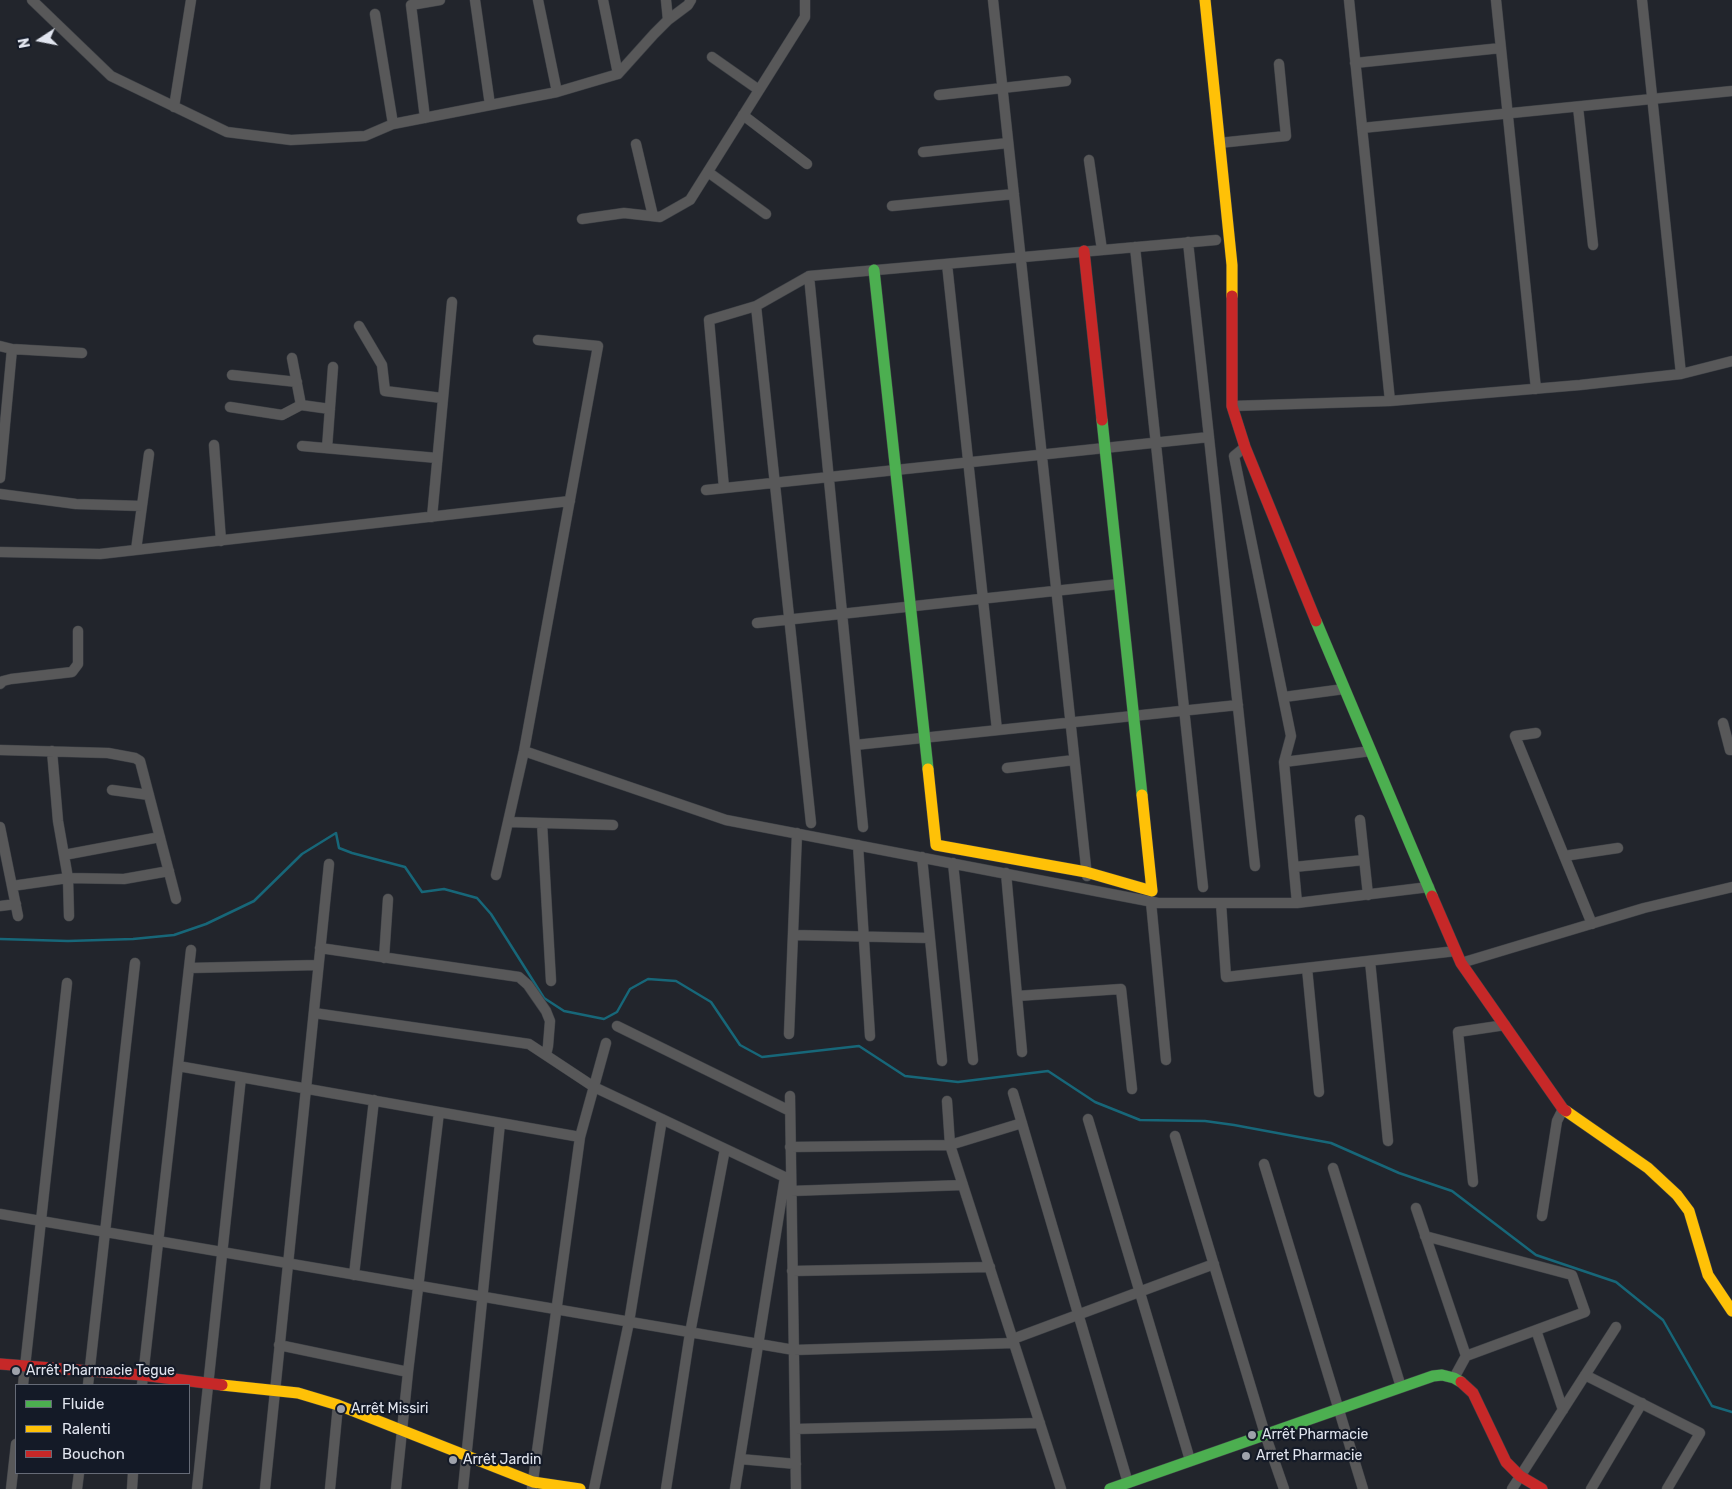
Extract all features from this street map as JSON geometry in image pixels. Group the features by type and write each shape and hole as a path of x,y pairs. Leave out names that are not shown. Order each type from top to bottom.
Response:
{"street":[{"path":"32,0 110,76 227,132 291,140 365,136 393,124 557,92 618,74 668,20 688,5 691,0"},
{"path":"174,107 191,0"},
{"path":"425,118 411,4 440,0"},
{"path":"475,0 490,105"},
{"path":"538,0 557,92"},
{"path":"603,0 618,74"},
{"path":"666,0 668,20"},
{"path":"582,219 624,214 660,217 690,200 804,18 805,0"},
{"path":"993,0 1088,889"},
{"path":"1205,0 1232,265 1232,406 1245,447 1344,689 1461,963 1563,1109 1648,1168 1677,1195 1688,1212 1708,1276 1732,1311"},
{"path":"1348,0 1390,401"},
{"path":"1496,0 1536,389"},
{"path":"1642,0 1681,374"},
{"path":"375,14 393,124"},
{"path":"1355,63 1501,48"},
{"path":"712,57 759,90"},
{"path":"1219,143 1286,136 1279,64"},
{"path":"939,95 1066,81"},
{"path":"1362,128 1732,91"},
{"path":"1578,106 1593,245"},
{"path":"743,115 807,164"},
{"path":"923,152 1008,143"},
{"path":"636,144 653,216"},
{"path":"1089,160 1102,250"},
{"path":"708,172 766,214"},
{"path":"892,206 1014,194"},
{"path":"724,488 709,320 756,306 809,276 1216,240"},
{"path":"1188,242 1255,866"},
{"path":"1134,247 1203,887"},
{"path":"874,270 936,845 1086,872 1152,890 1084,252"},
{"path":"947,264 997,730"},
{"path":"809,276 863,827"},
{"path":"432,517 452,302"},
{"path":"756,306 811,823"},
{"path":"359,326 382,366 385,391 442,398"},
{"path":"496,875 524,751 598,346 538,340"},
{"path":"0,346 12,349 82,353"},
{"path":"0,478 12,349"},
{"path":"292,358 301,405"},
{"path":"1232,406 1390,401 1536,389 1681,374 1732,361"},
{"path":"327,448 333,368"},
{"path":"232,375 297,382"},
{"path":"230,407 282,415 301,405 330,409"},
{"path":"706,490 1209,437"},
{"path":"214,446 221,540"},
{"path":"302,446 437,458"},
{"path":"1245,447 1234,456 1291,736 1284,762 1297,903"},
{"path":"136,550 149,454"},
{"path":"0,494 76,504 142,506"},
{"path":"0,552 100,554 570,501"},
{"path":"757,623 1120,584"},
{"path":"0,684 11,679 72,672 78,664 78,631"},
{"path":"1284,697 1344,689"},
{"path":"855,745 1238,705"},
{"path":"1723,723 1730,750 1732,750"},
{"path":"1536,733 1515,736 1592,924"},
{"path":"0,750 108,753 135,758 140,761 176,900"},
{"path":"52,751 58,821 68,878 69,916"},
{"path":"524,751 726,820 1158,904 1297,903 1429,887"},
{"path":"1284,762 1370,751"},
{"path":"1007,768 1074,760"},
{"path":"112,790 149,795"},
{"path":"1360,820 1368,895"},
{"path":"508,822 613,825"},
{"path":"542,823 551,981"},
{"path":"0,827 18,916"},
{"path":"789,1034 797,834"},
{"path":"64,855 160,837"},
{"path":"858,845 870,1036"},
{"path":"1564,856 1618,848"},
{"path":"922,857 942,1061"},
{"path":"1294,867 1364,860"},
{"path":"953,863 972,1060"},
{"path":"265,1489 329,864"},
{"path":"12,886 68,878 124,879 169,871"},
{"path":"1006,873 1022,1052"},
{"path":"1461,963 1644,908 1732,887"},
{"path":"384,958 388,900"},
{"path":"1151,902 1166,1060"},
{"path":"1221,903 1226,977 1456,951"},
{"path":"0,906 16,904"},
{"path":"793,934 930,938"},
{"path":"320,948 519,977 528,985 546,1011 550,1021 546,1055"},
{"path":"142,1380 191,950"},
{"path":"1370,961 1388,1141"},
{"path":"88,1384 135,963"},
{"path":"189,968 318,966"},
{"path":"1307,968 1319,1092"},
{"path":"23,1384 67,983"},
{"path":"1017,996 1121,989 1132,1088"},
{"path":"314,1013 529,1044 594,1087 725,1149 789,1183 963,1185"},
{"path":"1473,1182 1458,1032 1505,1025"},
{"path":"617,1026 790,1111"},
{"path":"532,1486 580,1137 606,1043"},
{"path":"178,1066 580,1137"},
{"path":"197,1489 241,1077"},
{"path":"1013,1093 1128,1483"},
{"path":"790,1096 789,1183 796,1489"},
{"path":"354,1275 374,1100"},
{"path":"947,1101 950,1145 1061,1489"},
{"path":"1542,1216 1557,1121 1563,1109"},
{"path":"396,1489 438,1112"},
{"path":"594,1489 630,1322 662,1119"},
{"path":"1088,1119 1190,1460"},
{"path":"463,1489 500,1123"},
{"path":"790,1147 950,1145 1022,1123"},
{"path":"1175,1136 1265,1434 1284,1489"},
{"path":"666,1489 690,1333 725,1149"},
{"path":"1264,1164 1363,1489"},
{"path":"1333,1168 1401,1388"},
{"path":"735,1489 758,1344 789,1183"},
{"path":"1416,1208 1466,1356"},
{"path":"0,1214 794,1350 1014,1341 1078,1314 1214,1264"},
{"path":"1425,1236 1572,1275 1585,1312 1466,1356 1454,1378"},
{"path":"792,1270 990,1267"},
{"path":"1512,1489 1616,1327"},
{"path":"1536,1330 1563,1410"},
{"path":"280,1345 408,1372"},
{"path":"0,1364 90,1371 142,1380 298,1393 338,1404 466,1456 532,1486 580,1489"},
{"path":"1110,1489 1433,1376 1442,1375 1463,1383 1473,1393 1506,1462 1520,1476 1542,1489"},
{"path":"1585,1376 1700,1432 1667,1489"},
{"path":"1591,1489 1642,1403"},
{"path":"330,1489 338,1404"},
{"path":"795,1429 1040,1423"},
{"path":"11,1489 15,1453"},
{"path":"740,1459 796,1464"},
{"path":"77,1489 79,1474"},
{"path":"132,1489 133,1474"}],"waterway":[{"path":"0,939 68,941 133,939 174,935 206,924 254,901 302,854 336,833 339,848 405,867 422,892 444,889 477,898 491,914 544,998 564,1011 604,1019 617,1012 630,989 648,979 676,981 711,1002 740,1045 762,1057 859,1046 905,1076 958,1082 1048,1071 1095,1102 1140,1120 1205,1121 1331,1143 1399,1173 1452,1191 1536,1255 1616,1282 1663,1320 1712,1406 1732,1412"}],"traffic: fast":[{"path":"874,270 928,769"},
{"path":"1102,420 1142,795"},
{"path":"1316,621 1432,896"},
{"path":"1110,1489 1433,1376 1442,1375 1461,1382"}],"traffic: slow":[{"path":"1205,0 1232,265 1232,296"},
{"path":"928,769 936,845 1086,872 1152,891 1142,795"},
{"path":"1566,1111 1648,1168 1677,1195 1689,1211 1708,1275 1732,1311"},
{"path":"222,1385 298,1393 338,1405 533,1482 580,1489"}],"traffic: jam":[{"path":"1084,251 1102,420"},
{"path":"1232,296 1232,406 1245,447 1316,621"},
{"path":"1432,896 1461,963 1566,1111"},
{"path":"0,1364 142,1375 222,1385"},
{"path":"1461,1382 1473,1393 1506,1462 1520,1476 1542,1489"}],"place":[{"name":"Arrêt Pharmacie Tegue","path":"16,1371"},
{"name":"Arrêt Missiri","path":"341,1409"},
{"name":"Arrêt Pharmacie","path":"1252,1435"},
{"name":"Arret Pharmacie","path":"1246,1456"},
{"name":"Arrêt Jardin","path":"453,1460"}]}
